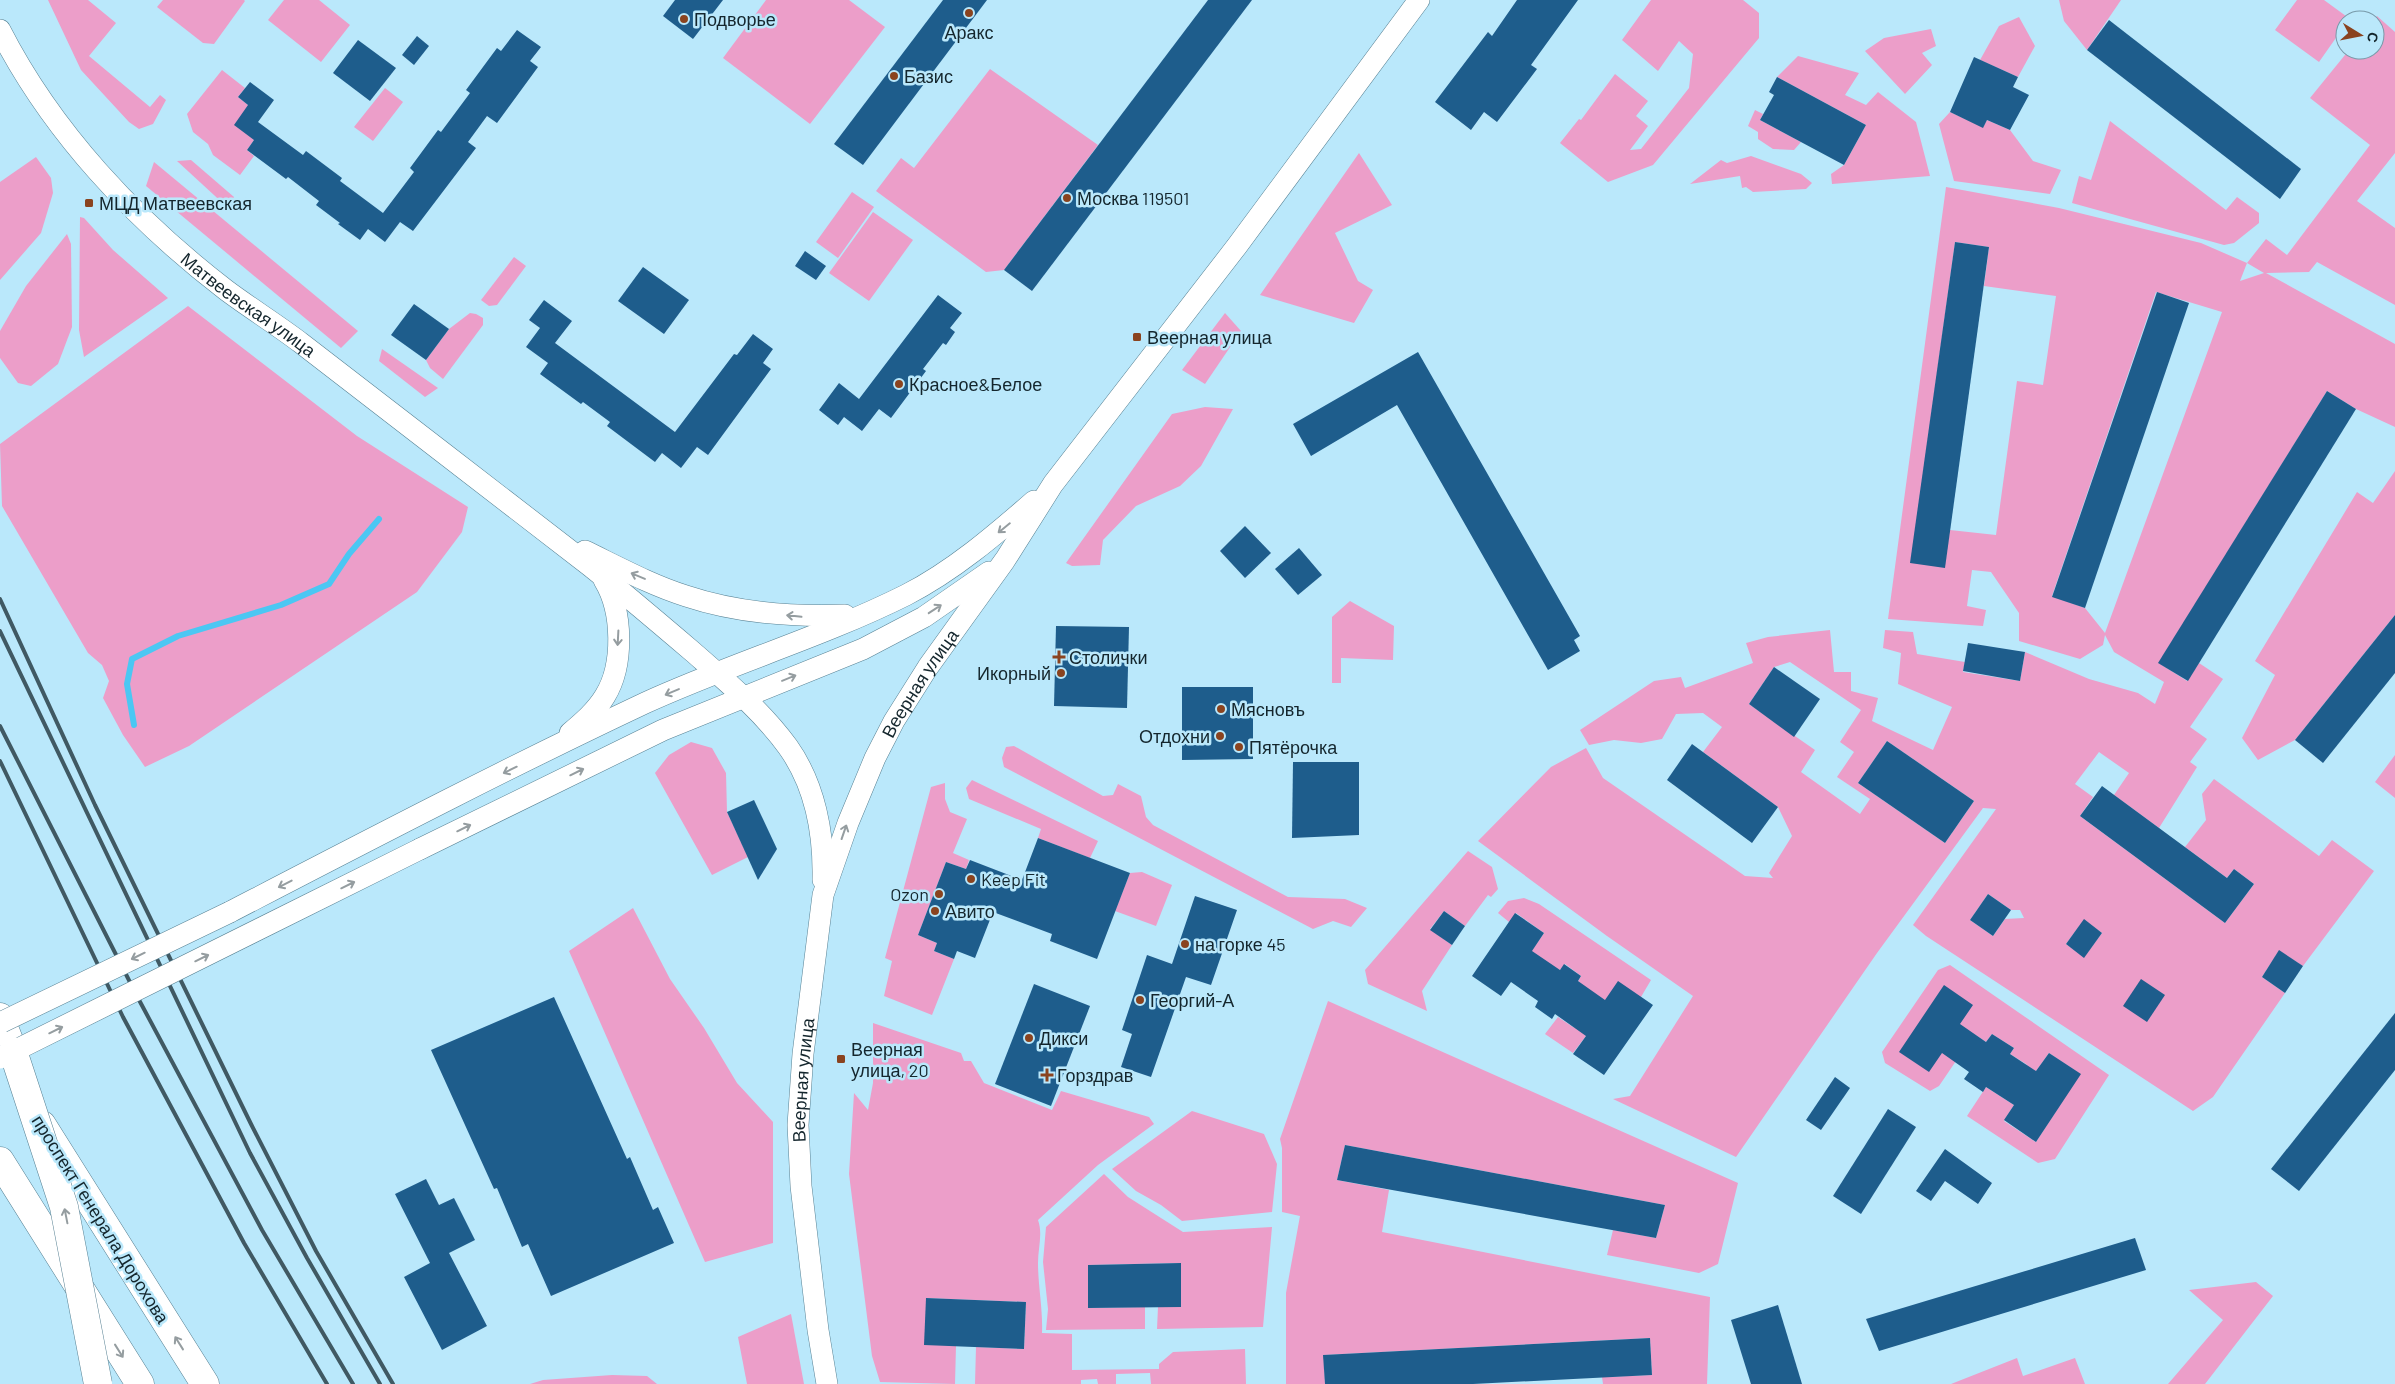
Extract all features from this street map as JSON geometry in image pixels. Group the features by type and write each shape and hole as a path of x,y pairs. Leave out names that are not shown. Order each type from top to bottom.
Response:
{"main road":[{"path":"1,1020 4,1054 64,1207 98,1384"},
{"name":"проспект Генерала Дорохова","path":"4,1054 32,1109 205,1384"},
{"path":"0,1161 140,1384"}],"street":[{"name":"Веерная улица","path":"827,1384 805,1228 798,1125 809,995 823,895 848,823 874,758 894,721 928,667 1005,560 1053,484 1237,246 1419,0"},
{"name":"Матвеевская улица","path":"0,30 53,116 80,152 167,240 226,290 299,342 545,532"},
{"path":"1,1020 230,912 406,821 646,703 907,594 955,564 1003,529 1053,484"},
{"path":"545,532 628,572 686,596 749,610 801,617 860,614"},
{"path":"545,532 602,576 717,673 744,697 787,745 803,772 816,812 824,857 823,895"},
{"path":"4,1054 663,730 863,648 906,626 965,590 1005,560"},
{"path":"554,748 589,716 605,696 613,678 619,621 613,595 602,576"}],"shaded area":[{"path":"48,0 88,0 116,23 89,56 150,107 160,95 166,100 153,124 139,129 129,122 81,70"},
{"path":"163,0 245,1 214,44 203,43 157,7"},
{"path":"284,0 319,0 350,25 321,62 268,20"},
{"path":"766,0 849,0 885,27 810,124 723,58"},
{"path":"1651,0 1743,0 1759,13 1759,38 1653,165 1608,182 1560,143 1579,119 1581,120 1615,74 1648,101 1636,116 1648,126 1630,150 1641,149 1689,88 1693,54 1679,41 1658,71 1622,40"},
{"path":"2059,0 2121,0 2087,50 2064,21"},
{"path":"2297,0 2324,0 2338,10 2335,10 2335,39 2319,62 2275,30"},
{"path":"2019,17 2035,46 2018,77 1980,60 1999,26"},
{"path":"2385,23 2395,32 2395,153 2357,201 2395,228 2395,305 2317,262 2309,272 2266,273 2395,344 2395,427 2356,409 2327,391 2159,663 2187,681 2199,663 2223,679 2190,727 2207,739 2190,762 2197,767 2159,828 2114,795 2129,773 2099,752 2075,784 2093,797 2080,816 2225,923 2254,884 2234,869 2227,878 2185,847 2206,820 2202,794 2214,779 2319,856 2332,840 2374,871 2303,966 2279,951 2262,977 2285,993 2213,1097 2193,1111 1926,936 1913,925 1996,809 1983,808 1877,953 1736,1157 1613,1099 1630,1096 1693,996 1607,936 1478,841 1551,767 1586,748 1603,778 1745,876 1773,878 1769,873 1792,836 1778,807 1703,752 1722,727 1703,713 1676,714 1662,739 1641,743 1614,740 1589,745 1580,730 1654,681 1681,677 1685,688 1753,663 1746,643 1768,637 1830,630 1834,672 1851,672 1851,691 1878,698 1872,721 1933,750 1952,707 1898,684 1901,653 1883,648 1885,630 1913,632 1917,654 1965,662 1963,672 2020,681 2025,652 2089,679 2138,693 2155,704 2164,682 2114,652 2105,635 2103,645 2080,659 2019,641 2019,613 1991,572 1972,570 1967,606 1986,610 1983,626 1888,619 1946,187 2059,208 2201,243 2247,263 2266,239 2287,255 2370,145 2310,98 2341,60 2385,60","holes":["1955,242 1989,247 1984,286 2056,296 2043,385 2017,381 1996,535 1950,530 1911,563","2247,263 2264,273 2240,281","2156,292 2222,312 2105,633 2085,608 2052,596","1790,662 1861,710 1840,742 1854,752 1837,777 1870,799 1860,814 1801,772 1815,750 1749,704 1774,667","1887,741 1974,801 1945,843 1858,783","1988,894 2011,910 2020,910 2024,918 2005,919 1993,936 1970,920","2084,920 2102,933 2084,957 2066,944"]},
{"path":"1931,29 1936,46 1922,53 1932,65 1905,94 1865,51 1884,38"},
{"path":"1798,56 1859,73 1845,95 1866,105 1878,92 1916,122 1930,176 1832,184 1831,174 1844,165 1866,125 1777,77"},
{"path":"990,69 1098,145 1004,270 986,272 876,191 901,158 914,168"},
{"path":"222,70 245,88 238,97 248,105 254,140 247,150 254,156 240,175 213,155 208,144 193,132 187,114"},
{"path":"385,88 403,102 373,141 354,127"},
{"path":"1755,110 1763,114 1760,120 1801,142 1794,150 1773,149 1758,139 1758,132 1748,126"},
{"path":"1950,112 1983,127 1987,120 2010,130 2033,161 2061,170 2050,194 1954,181 1939,124"},
{"path":"2110,121 2226,210 2237,197 2259,213 2259,223 2234,243 2224,245 2072,203 2079,176 2091,180"},
{"path":"1359,153 1392,205 1335,233 1358,281 1373,290 1354,323 1260,295"},
{"path":"1751,156 1801,174 1812,183 1806,189 1753,192 1746,187 1742,188 1740,176 1690,184 1721,160 1727,163"},
{"path":"36,157 51,178 53,193 41,233 0,280 0,182"},
{"path":"191,160 234,197 227,207 177,161"},
{"path":"154,162 358,331 341,348 146,186"},
{"path":"852,192 874,207 838,258 816,242"},
{"path":"873,212 913,240 869,301 829,273"},
{"path":"80,217 84,218 113,250 168,298 84,357 79,330"},
{"path":"67,234 71,244 72,327 58,364 31,386 18,383 0,358 0,331 26,286"},
{"path":"514,257 526,266 497,305 489,306 481,300"},
{"path":"188,306 357,436 468,507 462,532 417,592 189,746 145,767 123,735 103,698 109,681 102,665 88,653 2,506 0,444"},
{"path":"470,313 483,318 483,325 443,379 430,368 426,360 449,329"},
{"path":"1225,313 1241,331 1205,384 1182,370"},
{"path":"382,349 438,388 425,397 379,361"},
{"path":"1205,407 1233,409 1201,466 1180,486 1136,506 1103,540 1100,565 1072,566 1066,563 1172,414"},
{"path":"2395,471 2395,615 2295,740 2258,760 2242,738 2275,675 2255,661 2357,492 2373,503"},
{"path":"1350,601 1394,626 1393,660 1341,658 1341,683 1332,683 1332,617"},
{"path":"691,742 712,748 726,773 727,812 748,857 712,875 655,773 669,755"},
{"path":"1014,746 1103,796 1113,795 1118,784 1141,796 1146,817 1153,825 1288,897 1345,899 1367,908 1351,927 1333,921 1313,929 1004,767 1002,758 1006,747"},
{"path":"2395,755 2395,798 2375,782"},
{"path":"972,780 1098,841 1090,858 1038,838 1041,829 969,799 966,788"},
{"path":"945,783 945,799 950,812 967,819 953,853 969,860 966,869 946,862 918,935 937,943 934,951 954,959 932,1015 884,996 892,961 885,958 931,787"},
{"path":"1468,851 1492,867 1498,889 1491,897 1488,895 1465,926 1444,911 1430,929 1452,945 1422,991 1427,1011 1368,984 1365,970"},
{"path":"1142,872 1172,885 1156,926 1115,911 1130,873"},
{"path":"1524,898 1539,904 1651,980 1641,997 1602,1004 1578,981 1581,976 1565,964 1560,970 1528,956 1544,933 1516,913 1509,922 1498,913 1508,901"},
{"path":"633,908 670,979 704,1028 737,1083 773,1122 773,1243 705,1262 569,951"},
{"path":"1950,965 2109,1075 2055,1159 2038,1163 1967,1116 1986,1087 2014,1105 2004,1121 2036,1142 2080,1074 2049,1053 2034,1074 2026,1064 2010,1054 2014,1048 1992,1034 1986,1042 1974,1034 1971,1037 1957,1028 1944,986 1944,1049 1958,1058 1939,1086 1930,1091 1885,1063 1882,1052 1938,970"},
{"path":"1328,1001 1738,1183 1718,1264 1699,1273 1607,1255 1613,1230 1656,1238 1665,1205 1345,1145 1337,1180 1389,1190 1382,1232 1710,1297 1707,1384 1603,1384 1602,1377 1652,1375 1650,1338 1324,1355 1325,1384 1286,1384 1286,1293 1300,1216 1282,1212 1282,1148 1280,1139"},
{"path":"1558,1017 1573,1027 1589,1032 1573,1053 1545,1034"},
{"path":"873,1023 961,1053 964,1061 971,1061 984,1083 1052,1110 1061,1091 1149,1117 1154,1124 1098,1165 1038,1220 1040,1231 1038,1263 1042,1333 1072,1334 1072,1370 1159,1369 1159,1364 1173,1352 1245,1349 1246,1384 1151,1384 1150,1373 1116,1374 1116,1384 1098,1384 1097,1379 1081,1380 1081,1384 975,1384 976,1347 1024,1349 1026,1302 926,1298 956,1346 955,1384 880,1382 872,1356 849,1174 854,1093 868,1110 873,1083"},
{"path":"1192,1111 1264,1134 1277,1164 1272,1212 1182,1221 1161,1205 1136,1191 1112,1169"},
{"path":"1104,1174 1128,1197 1183,1232 1272,1227 1263,1327 1157,1329 1158,1307 1181,1307 1180,1263 1088,1265 1089,1308 1145,1307 1145,1329 1046,1330 1048,1309 1043,1262 1046,1227"},
{"path":"2256,1282 2273,1296 2205,1384 2168,1384 2223,1320 2189,1290"},
{"path":"791,1314 804,1384 747,1384 738,1337"},
{"path":"2017,1358 2023,1376 2075,1358 2085,1384 1951,1384"},
{"path":"612,1375 647,1376 657,1384 530,1384 543,1380"}],"building":[{"path":"675,0 723,0 693,39 663,16"},
{"path":"943,0 987,0 863,165 834,144"},
{"path":"1208,0 1252,0 1032,291 1004,270"},
{"path":"1517,0 1578,0 1531,65 1537,69 1497,122 1484,112 1471,130 1435,102 1488,32 1492,36"},
{"path":"2109,20 2301,169 2280,199 2087,50"},
{"path":"517,30 541,47 530,61 538,67 497,123 487,116 468,142 476,148 413,231 400,222 385,242 368,229 360,240 338,224 340,223 316,205 319,201 288,177 286,179 247,150 254,140 234,125 248,105 238,97 250,82 274,100 258,122 303,155 306,151 342,178 340,181 383,213 414,172 410,168 438,130 441,132 470,93 466,90 497,48 501,51"},
{"path":"417,36 429,46 414,65 402,55"},
{"path":"358,40 396,68 370,101 333,73"},
{"path":"1974,57 2018,77 2013,87 2029,95 2010,130 1987,120 1983,128 1950,112"},
{"path":"1777,77 1866,125 1844,165 1760,120 1774,95 1769,92"},
{"path":"1955,242 1989,247 1945,568 1910,563"},
{"path":"805,251 826,266 816,280 795,266"},
{"path":"643,267 689,300 664,334 618,301"},
{"path":"2157,292 2189,303 2085,608 2052,597"},
{"path":"938,295 962,313 950,328 955,332 946,345 943,343 923,369 926,371 891,418 879,409 862,431 844,417 838,425 819,410 839,383 859,399"},
{"path":"544,300 572,321 555,343 675,432 734,354 737,355 753,334 773,349 763,363 771,369 708,455 697,447 681,468 662,453 655,462 607,426 610,422 583,402 581,404 540,374 548,363 526,347 540,328 529,320"},
{"path":"414,304 449,329 426,360 391,335"},
{"path":"1418,352 1580,636 1574,640 1580,651 1548,670 1397,405 1311,456 1293,424"},
{"path":"2327,391 2356,409 2188,681 2158,663"},
{"path":"1245,526 1271,553 1245,578 1220,551"},
{"path":"1299,548 1322,575 1298,595 1275,569"},
{"path":"2395,615 2395,673 2323,763 2295,740"},
{"path":"1056,626 1129,627 1127,708 1054,706"},
{"path":"1968,643 2025,652 2020,681 1963,671"},
{"path":"1774,667 1820,699 1794,737 1749,704"},
{"path":"1182,687 1253,687 1253,759 1182,760"},
{"path":"1887,741 1974,801 1945,843 1858,783"},
{"path":"1692,744 1778,807 1752,843 1667,780"},
{"path":"1293,762 1359,762 1359,835 1292,838"},
{"path":"2102,786 2227,878 2234,869 2254,884 2225,923 2080,816"},
{"path":"754,800 777,849 758,880 727,812"},
{"path":"1038,838 1130,873 1097,959 1050,941 1052,934 993,912 975,958 957,951 954,959 934,951 937,943 918,935 946,862 966,869 970,860 1022,880"},
{"path":"1988,894 2011,910 1993,936 1970,920"},
{"path":"1195,896 1237,910 1211,985 1186,977 1151,1077 1121,1067 1132,1034 1122,1030 1147,955 1172,964"},
{"path":"1444,911 1465,926 1452,945 1430,930"},
{"path":"1515,913 1544,933 1532,951 1560,970 1564,964 1581,976 1578,981 1605,1000 1618,981 1653,1005 1604,1075 1573,1054 1586,1036 1555,1014 1552,1019 1535,1007 1538,1001 1511,982 1501,996 1472,976"},
{"path":"2084,919 2102,933 2084,958 2066,944"},
{"path":"2279,950 2303,966 2285,993 2262,977"},
{"path":"2141,979 2165,995 2147,1022 2123,1006"},
{"path":"1034,984 1090,1006 1051,1106 995,1084"},
{"path":"1944,985 1973,1005 1960,1024 1986,1042 1992,1034 2014,1048 2010,1054 2036,1071 2049,1053 2081,1074 2036,1142 2004,1120 2014,1105 1986,1087 1983,1092 1964,1079 1969,1072 1942,1053 1929,1072 1899,1052"},
{"path":"554,997 627,1159 630,1157 653,1210 658,1207 674,1243 551,1296 528,1244 522,1247 497,1188 494,1189 431,1050"},
{"path":"2395,1013 2395,1070 2299,1191 2271,1169"},
{"path":"1835,1077 1850,1088 1821,1130 1806,1120"},
{"path":"1888,1109 1916,1127 1861,1214 1833,1196"},
{"path":"1345,1145 1665,1205 1656,1238 1337,1180"},
{"path":"1945,1149 1992,1183 1978,1204 1945,1181 1931,1201 1916,1191"},
{"path":"426,1179 439,1205 454,1198 475,1240 449,1253 487,1326 442,1350 404,1277 430,1263 395,1194"},
{"path":"2135,1238 2146,1270 1879,1351 1866,1319"},
{"path":"1181,1263 1181,1307 1088,1308 1088,1265"},
{"path":"926,1298 1026,1302 1024,1349 924,1345"},
{"path":"1778,1305 1802,1384 1751,1384 1731,1320"},
{"path":"1650,1338 1652,1375 1473,1384 1325,1384 1323,1355"}],"waterway":[{"path":"134,725 127,684 132,659 178,636 281,605 329,584 349,554 379,519"}],"railway":[{"path":"0,599 95,805 251,1124 316,1251 393,1384"},
{"path":"0,631 250,1153 307,1258 380,1384"},
{"path":"0,726 138,998 262,1230 353,1384"},
{"path":"0,761 123,1017 244,1243 327,1384"}],"place":[{"name":"Аракс","path":"969,13"},
{"name":"Подворье","path":"684,19"},
{"name":"Базис","path":"894,76"},
{"name":"Москва 119501","path":"1067,198"},
{"name":"МЦД Матвеевская","path":"89,203"},
{"name":"Веерная улица","path":"1137,337"},
{"name":"Красное&Белое","path":"899,384"},
{"name":"Столички","path":"1059,657"},
{"name":"Икорный","path":"1061,673"},
{"name":"Мясновъ","path":"1221,709"},
{"name":"Отдохни","path":"1220,736"},
{"name":"Пятёрочка","path":"1239,747"},
{"name":"Keep Fit","path":"971,879"},
{"name":"Ozon","path":"939,894"},
{"name":"Авито","path":"935,911"},
{"name":"на горке 45","path":"1185,944"},
{"name":"Георгий-А","path":"1140,1000"},
{"name":"Дикси","path":"1029,1038"},
{"name":"Веерная улица, 20","path":"841,1059"},
{"name":"Горздрав","path":"1047,1075"}]}
